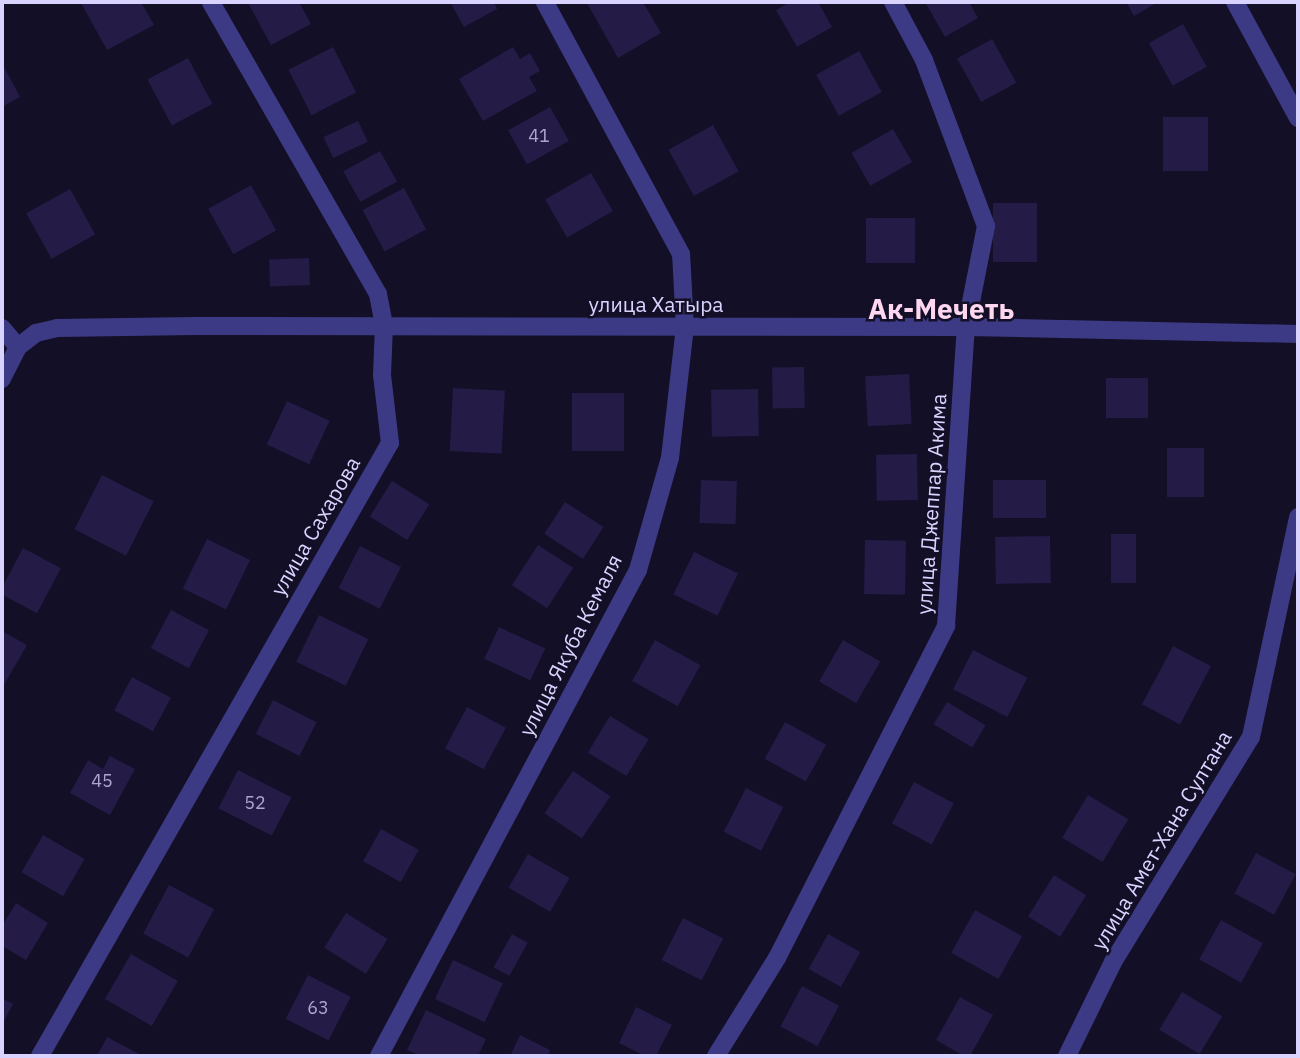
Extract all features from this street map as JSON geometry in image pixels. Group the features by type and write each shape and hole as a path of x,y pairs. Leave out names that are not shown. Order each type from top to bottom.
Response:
{"street":[{"name":"улица Сахарова","path":"40,1056 390,443 382,375 384,325 378,294 211,2"},
{"name":"улица Якуба Кемаля","path":"379,1056 638,570 670,458 685,327 681,254 545,2"},
{"name":"улица Джеппар Акима","path":"716,1056 777,958 946,626 966,327 986,226 924,60 892,2"},
{"path":"1236,2 1298,118"},
{"name":"улица Хатыра","path":"18,347 36,333 57,328 384,325 966,327 1298,334"},
{"path":"2,328 18,347 2,379"},
{"name":"улица Амет-Хана Султана","path":"1067,1056 1113,962 1251,737 1298,517"}],"building":[{"path":"141,2 154,25 107,50 81,3"},
{"path":"299,2 311,24 271,45 248,3"},
{"path":"450,2 494,2 497,9 464,27"},
{"path":"643,2 661,33 618,58 587,3"},
{"path":"790,2 818,2 832,27 797,47 776,10"},
{"path":"925,2 969,2 978,18 945,37"},
{"path":"1126,2 1158,2 1134,16"},
{"path":"1183,24 1207,67 1173,86 1149,43"},
{"path":"992,39 1016,83 981,102 957,58"},
{"path":"333,47 356,92 312,115 288,70"},
{"path":"513,47 520,59 530,53 540,71 529,77 537,91 483,121 459,79"},
{"path":"859,51 882,92 839,116 816,75"},
{"path":"188,58 212,104 172,126 147,80"},
{"path":"2,63 20,97 2,107"},
{"path":"550,107 569,141 527,164 508,130"},
{"path":"1163,117 1208,117 1208,171 1163,171"},
{"path":"358,121 368,142 333,158 324,137"},
{"path":"713,125 739,171 694,196 668,150"},
{"path":"893,129 912,162 870,186 851,153"},
{"path":"380,151 397,182 360,202 343,171"},
{"path":"591,173 613,211 567,238 545,200"},
{"path":"251,185 276,230 233,254 208,209"},
{"path":"404,188 426,229 385,252 363,210"},
{"path":"70,189 95,234 51,259 26,213"},
{"path":"993,203 1037,203 1037,262 993,262"},
{"path":"866,218 915,218 915,263 866,263"},
{"path":"309,258 310,285 270,286 269,259"},
{"path":"804,367 805,408 773,409 772,368"},
{"path":"909,374 912,424 868,426 865,376"},
{"path":"1106,378 1148,378 1148,418 1106,418"},
{"path":"453,388 505,391 502,454 450,451"},
{"path":"758,389 759,436 712,437 711,390"},
{"path":"572,393 624,393 624,451 572,451"},
{"path":"287,401 330,421 309,464 267,445"},
{"path":"1167,448 1204,448 1204,497 1167,497"},
{"path":"917,454 918,500 877,501 876,455"},
{"path":"102,475 154,501 126,556 74,529"},
{"path":"701,480 737,481 735,524 699,523"},
{"path":"993,480 1046,480 1046,518 993,518"},
{"path":"392,481 429,504 407,540 370,517"},
{"path":"565,502 604,527 583,559 544,534"},
{"path":"1111,534 1136,534 1136,583 1111,583"},
{"path":"1050,536 1051,583 996,584 995,537"},
{"path":"207,539 250,560 226,609 183,588"},
{"path":"865,540 906,541 905,595 864,594"},
{"path":"538,545 573,568 547,608 512,585"},
{"path":"360,546 401,567 380,609 339,588"},
{"path":"23,548 61,568 37,613 2,595 2,587"},
{"path":"694,552 738,573 717,616 673,594"},
{"path":"171,610 209,630 189,668 151,648"},
{"path":"319,615 368,639 346,686 296,662"},
{"path":"499,627 545,649 530,680 484,659"},
{"path":"2,631 27,645 4,685 2,684"},
{"path":"655,640 700,665 678,706 632,681"},
{"path":"843,640 880,662 856,703 819,682"},
{"path":"1173,646 1211,666 1180,724 1142,704"},
{"path":"973,650 1027,678 1007,717 953,689"},
{"path":"132,677 171,698 153,731 114,711"},
{"path":"273,700 317,722 299,756 256,734"},
{"path":"947,702 986,725 972,747 934,724"},
{"path":"467,707 506,728 484,769 445,748"},
{"path":"610,716 649,739 626,776 588,753"},
{"path":"785,722 826,745 806,782 765,759"},
{"path":"110,756 135,769 110,815 70,793 88,760 103,769"},
{"path":"238,770 291,797 272,836 218,808"},
{"path":"573,771 610,796 582,838 544,813"},
{"path":"914,782 954,803 932,845 892,823"},
{"path":"746,788 783,807 761,851 724,832"},
{"path":"1088,795 1128,819 1103,862 1062,838"},
{"path":"381,829 419,850 401,882 363,861"},
{"path":"43,835 85,859 63,896 22,872"},
{"path":"1256,853 1296,874 1274,915 1234,894"},
{"path":"528,854 570,878 550,912 508,888"},
{"path":"1054,875 1086,895 1060,937 1028,917"},
{"path":"169,885 214,909 188,958 143,934"},
{"path":"16,903 48,923 26,960 2,946 2,926"},
{"path":"975,910 1022,936 998,979 951,953"},
{"path":"346,913 388,939 366,974 324,948"},
{"path":"683,918 723,938 702,980 662,960"},
{"path":"1221,920 1263,943 1241,983 1199,959"},
{"path":"512,934 528,943 509,976 494,967"},
{"path":"828,934 860,952 841,987 809,969"},
{"path":"131,954 178,981 152,1026 105,999"},
{"path":"453,960 503,983 485,1022 435,999"},
{"path":"308,975 351,997 329,1040 286,1019"},
{"path":"802,986 839,1006 817,1046 780,1027"},
{"path":"1182,992 1222,1016 1200,1054 1159,1030"},
{"path":"960,997 993,1015 970,1056 964,1056 936,1040"},
{"path":"2,998 13,1004 2,1025"},
{"path":"636,1007 672,1025 656,1056 645,1056 619,1043"},
{"path":"426,1010 486,1039 478,1056 420,1056 407,1050"},
{"path":"520,1035 550,1050 548,1056 510,1056"},
{"path":"107,1037 143,1056 97,1056"}],"district":[{"name":"Ак-Мечеть","path":"941,309"}]}
